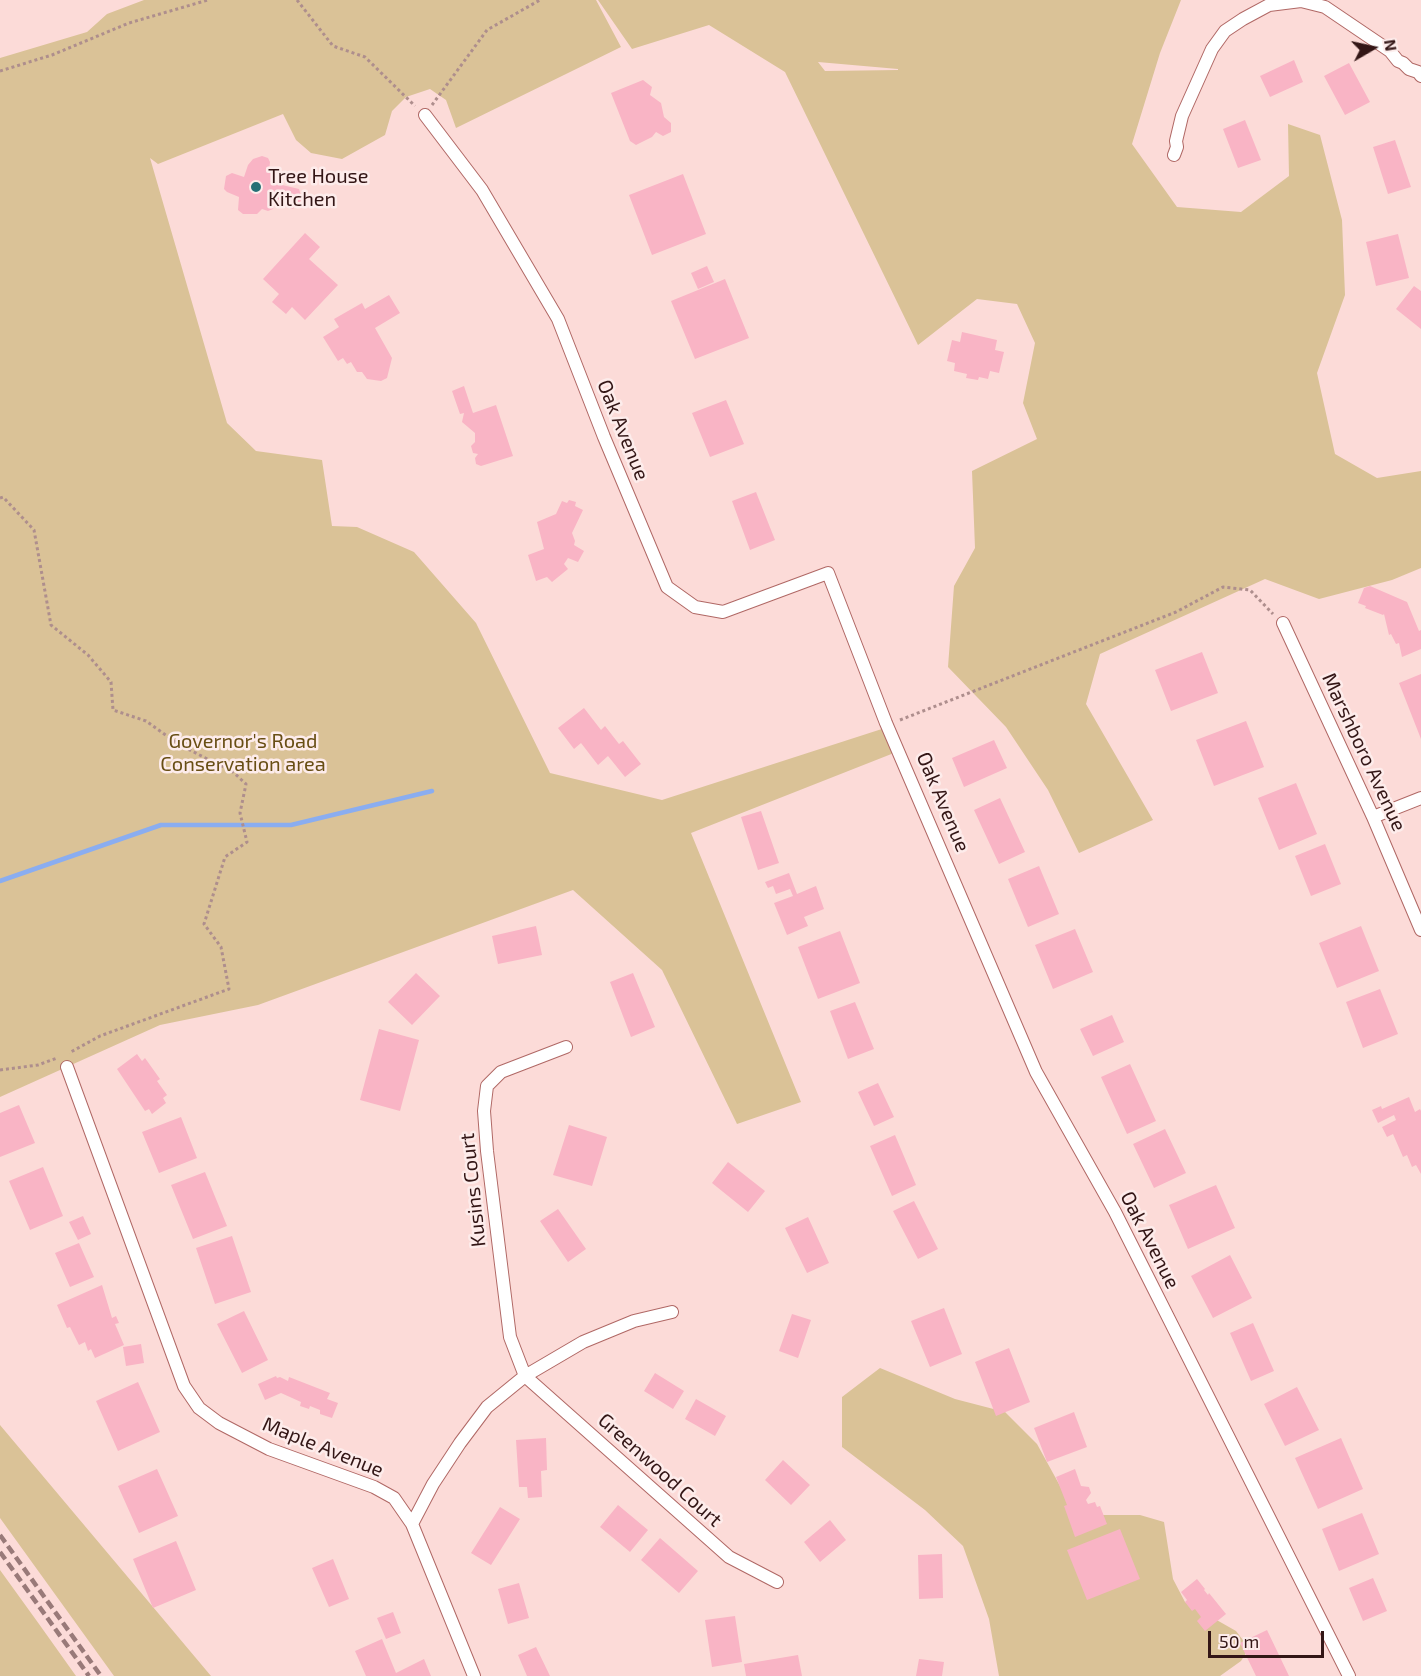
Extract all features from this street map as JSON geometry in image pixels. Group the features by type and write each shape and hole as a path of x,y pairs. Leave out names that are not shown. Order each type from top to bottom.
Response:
{"street":[{"path":"1174,155 1182,116 1212,49 1226,31 1242,19 1269,6 1300,1 1325,7 1390,51 1398,61 1421,76"},
{"name":"Oak Avenue","path":"425,115 482,190 558,319 613,458 668,587 694,607 723,612 828,573 886,723 1036,1072 1115,1212 1349,1676"},
{"name":"Marshboro Avenue","path":"1283,623 1373,817 1421,930"},
{"path":"1373,817 1421,798"},
{"name":"Kusins Court","path":"525,1376 510,1336 487,1151 484,1111 487,1086 501,1072 566,1047"},
{"name":"Maple Avenue","path":"67,1067 184,1386 199,1408 219,1423 269,1449 374,1487 394,1498 412,1524 474,1676"},
{"path":"412,1524 433,1484 487,1407 525,1376 583,1342 634,1321 672,1312"},
{"name":"Greenwood Court","path":"525,1376 729,1557 777,1582"}],"path":[{"path":"0,71 52,54 129,23 208,0"},
{"path":"297,0 333,46 365,57 425,115 487,30 540,0"},
{"path":"0,498 3,498 34,530 51,625 88,655 111,682 113,710 146,721 178,744 233,772 246,784 240,813 247,842 225,858 204,924 221,947 229,989 100,1036 69,1054"},
{"path":"900,720 1176,612 1223,587 1250,590 1283,623"},
{"path":"0,1070 38,1065 58,1057"}],"green space":[{"name":"Governor's Road Conservation area","path":"144,0 596,0 621,47 456,128 446,100 430,89 406,97 392,111 385,135 342,159 311,153 296,140 283,114 158,164 150,158 227,423 256,451 322,460 332,526 357,527 414,552 476,623 550,773 662,800 888,727 899,751 691,833 801,1102 737,1124 662,970 573,890 258,1005 160,1025 0,1097 0,58 87,32 107,14"},
{"path":"598,0 1181,0 1160,53 1132,144 1177,207 1241,212 1289,176 1288,124 1320,135 1342,220 1345,295 1317,373 1335,454 1377,478 1421,471 1421,568 1392,580 1319,599 1265,579 1100,654 1086,704 1153,820 1079,853 1048,790 1006,727 948,667 954,586 975,548 972,471 1037,439 1023,403 1035,343 1017,304 977,299 918,345 785,72 709,25 632,49","holes":["818,62 898,69 825,71"]},
{"path":"880,1368 955,1399 1005,1412 1037,1444 1076,1515 1140,1515 1164,1522 1173,1579 1185,1602 1236,1631 1249,1648 1241,1661 1220,1676 999,1676 989,1619 963,1546 925,1510 842,1447 842,1397"},
{"path":"0,1425 211,1676 114,1676 0,1518"},
{"path":"0,1570 39,1624 76,1676 0,1676"}],"building":[{"path":"1294,60 1303,82 1270,97 1260,76"},
{"path":"1349,63 1370,102 1345,115 1324,76"},
{"path":"643,80 652,87 650,95 661,103 664,117 671,123 671,132 663,136 656,132 652,137 636,145 630,141 611,93"},
{"path":"1245,120 1261,160 1238,168 1223,129"},
{"path":"1395,140 1411,187 1388,194 1373,147"},
{"name":"Tree House Kitchen","path":"262,156 268,158 270,162 269,171 274,169 281,174 278,184 299,189 302,199 293,209 275,204 273,209 268,211 262,209 257,214 243,214 238,210 239,197 224,189 226,176 232,173 244,177 253,159"},
{"path":"683,174 706,234 652,255 629,195"},
{"path":"305,233 320,247 309,259 338,285 305,320 292,307 286,314 272,302 279,294 263,279"},
{"path":"1398,234 1409,278 1376,286 1366,242"},
{"path":"707,266 714,282 698,289 691,273"},
{"path":"725,279 749,338 695,359 671,301"},
{"path":"1414,286 1421,291 1421,329 1396,309"},
{"path":"389,295 400,313 375,328 392,358 387,378 381,381 367,379 362,372 357,372 351,362 347,364 343,358 338,361 323,337 339,327 334,319 362,303 365,309"},
{"path":"962,332 997,340 995,350 1004,352 999,373 990,371 988,379 979,377 978,380 966,378 967,374 954,371 955,363 947,361 952,340 960,342"},
{"path":"464,386 473,413 496,405 513,456 481,466 476,464 475,458 478,454 473,453 471,446 475,442 475,433 462,422 464,413 460,414 452,391"},
{"path":"726,400 744,444 710,457 692,413"},
{"path":"756,492 775,540 750,550 732,501"},
{"path":"569,500 576,502 575,506 583,510 572,533 574,545 584,551 578,562 568,558 564,564 568,569 552,582 547,577 536,581 528,555 544,549 537,522 556,514 562,501 567,503"},
{"path":"1370,586 1407,602 1419,631 1421,630 1421,649 1402,657 1399,643 1396,644 1391,634 1389,635 1384,614 1365,608 1366,606 1358,603 1364,588"},
{"path":"1202,652 1218,693 1171,711 1155,670"},
{"path":"1421,674 1421,739 1399,683"},
{"path":"584,708 601,730 605,726 619,744 623,741 641,764 625,777 608,756 598,765 581,743 574,749 558,728"},
{"path":"1246,721 1264,767 1214,786 1196,740"},
{"path":"994,740 1007,768 964,787 952,758"},
{"path":"1296,783 1317,834 1279,850 1258,798"},
{"path":"1000,798 1025,852 999,864 974,810"},
{"path":"761,811 779,863 758,870 741,817"},
{"path":"1325,844 1341,884 1311,896 1295,856"},
{"path":"1039,866 1059,914 1028,927 1008,879"},
{"path":"789,873 797,894 816,886 824,909 804,917 808,926 787,935 774,903 793,896 790,889 776,894 773,886 768,888 765,882"},
{"path":"536,926 542,955 498,964 492,936"},
{"path":"1361,926 1379,971 1337,988 1319,943"},
{"path":"1075,929 1093,972 1053,989 1035,945"},
{"path":"840,931 860,983 818,999 798,947"},
{"path":"416,973 440,996 412,1025 388,1002"},
{"path":"633,973 655,1027 631,1037 610,982"},
{"path":"1380,989 1398,1034 1363,1048 1346,1002"},
{"path":"855,1002 874,1049 848,1059 830,1011"},
{"path":"1112,1015 1124,1042 1093,1056 1080,1029"},
{"path":"379,1029 419,1040 400,1111 360,1100"},
{"path":"137,1054 142,1061 145,1058 160,1079 157,1081 167,1095 163,1098 166,1103 152,1114 149,1109 145,1111 117,1069"},
{"path":"1130,1064 1156,1121 1127,1134 1101,1077"},
{"path":"878,1083 894,1117 874,1126 858,1092"},
{"path":"1409,1097 1415,1112 1420,1109 1421,1111 1421,1174 1416,1165 1412,1167 1407,1155 1403,1157 1393,1134 1387,1137 1382,1127 1396,1120 1394,1115 1378,1123 1372,1110 1381,1106 1382,1109"},
{"path":"19,1105 35,1143 0,1157 0,1113"},
{"path":"181,1117 197,1158 159,1173 142,1132"},
{"path":"569,1125 607,1137 592,1186 553,1175"},
{"path":"1165,1129 1186,1173 1154,1188 1133,1144"},
{"path":"895,1135 916,1185 892,1196 870,1146"},
{"path":"728,1162 765,1191 748,1212 712,1183"},
{"path":"43,1167 63,1216 30,1230 9,1181"},
{"path":"205,1172 227,1226 193,1239 171,1185"},
{"path":"1216,1185 1235,1228 1188,1249 1169,1205"},
{"path":"914,1201 938,1249 918,1259 893,1211"},
{"path":"558,1209 586,1249 568,1262 540,1221"},
{"path":"83,1216 91,1234 78,1240 69,1222"},
{"path":"808,1217 829,1263 807,1273 785,1228"},
{"path":"232,1236 251,1292 215,1304 196,1248"},
{"path":"79,1243 94,1277 70,1287 55,1253"},
{"path":"1230,1255 1252,1298 1213,1318 1191,1276"},
{"path":"102,1285 112,1318 116,1316 119,1323 115,1324 124,1345 95,1358 91,1349 88,1351 85,1342 79,1345 70,1327 67,1328 57,1305"},
{"path":"944,1308 962,1354 930,1367 911,1321"},
{"path":"244,1311 268,1360 242,1373 217,1324"},
{"path":"792,1314 811,1320 798,1358 779,1351"},
{"path":"1253,1323 1274,1371 1251,1381 1230,1333"},
{"path":"141,1344 144,1363 126,1366 123,1347"},
{"path":"1009,1348 1030,1402 996,1416 975,1362"},
{"path":"655,1373 684,1391 673,1409 644,1391"},
{"path":"276,1376 288,1381 289,1377 330,1393 327,1399 338,1403 332,1418 320,1414 320,1410 310,1406 309,1409 300,1406 301,1402 281,1393 265,1400 258,1384"},
{"path":"138,1382 160,1432 118,1451 96,1401"},
{"path":"1297,1387 1319,1430 1285,1446 1264,1404"},
{"path":"696,1399 726,1416 715,1436 685,1419"},
{"path":"1074,1412 1087,1447 1047,1462 1034,1428"},
{"path":"546,1438 547,1470 541,1471 542,1497 528,1498 527,1487 519,1487 516,1440"},
{"path":"1341,1438 1363,1489 1318,1509 1295,1458"},
{"path":"783,1460 810,1485 791,1505 765,1480"},
{"path":"157,1469 178,1516 139,1533 118,1486"},
{"path":"1075,1469 1081,1486 1089,1487 1091,1493 1086,1500 1088,1504 1095,1502 1097,1507 1100,1506 1107,1524 1075,1537 1064,1506 1067,1505 1056,1477"},
{"path":"618,1505 648,1530 630,1552 600,1527"},
{"path":"500,1507 520,1519 491,1565 471,1553"},
{"path":"1362,1513 1379,1554 1339,1571 1322,1529"},
{"path":"830,1520 846,1540 820,1562 804,1542"},
{"path":"1120,1529 1140,1579 1087,1600 1067,1550"},
{"path":"660,1538 698,1571 679,1593 641,1560"},
{"path":"176,1541 196,1590 153,1608 133,1559"},
{"path":"942,1554 943,1598 919,1599 918,1555"},
{"path":"333,1559 349,1599 329,1607 312,1568"},
{"path":"1373,1578 1387,1611 1363,1621 1349,1588"},
{"path":"1197,1579 1226,1614 1205,1631 1197,1621 1201,1617 1195,1609 1192,1611 1181,1592"},
{"path":"519,1583 529,1618 508,1624 498,1589"},
{"path":"393,1612 401,1633 386,1639 377,1618"},
{"path":"735,1616 742,1662 712,1667 705,1620"},
{"path":"1267,1630 1289,1676 1256,1676 1240,1643"},
{"path":"382,1639 396,1673 424,1659 431,1676 366,1676 355,1651"},
{"path":"536,1647 550,1676 527,1676 518,1655"},
{"path":"798,1655 802,1676 746,1676 744,1664"},
{"path":"919,1659 944,1662 942,1676 916,1676"}],"waterway":[{"path":"0,881 161,825 291,825 432,791"}],"railway":[{"path":"0,1535 101,1676"},
{"path":"0,1552 89,1676"}],"place":[{"name":"Tree House Kitchen","path":"256,187"}]}
